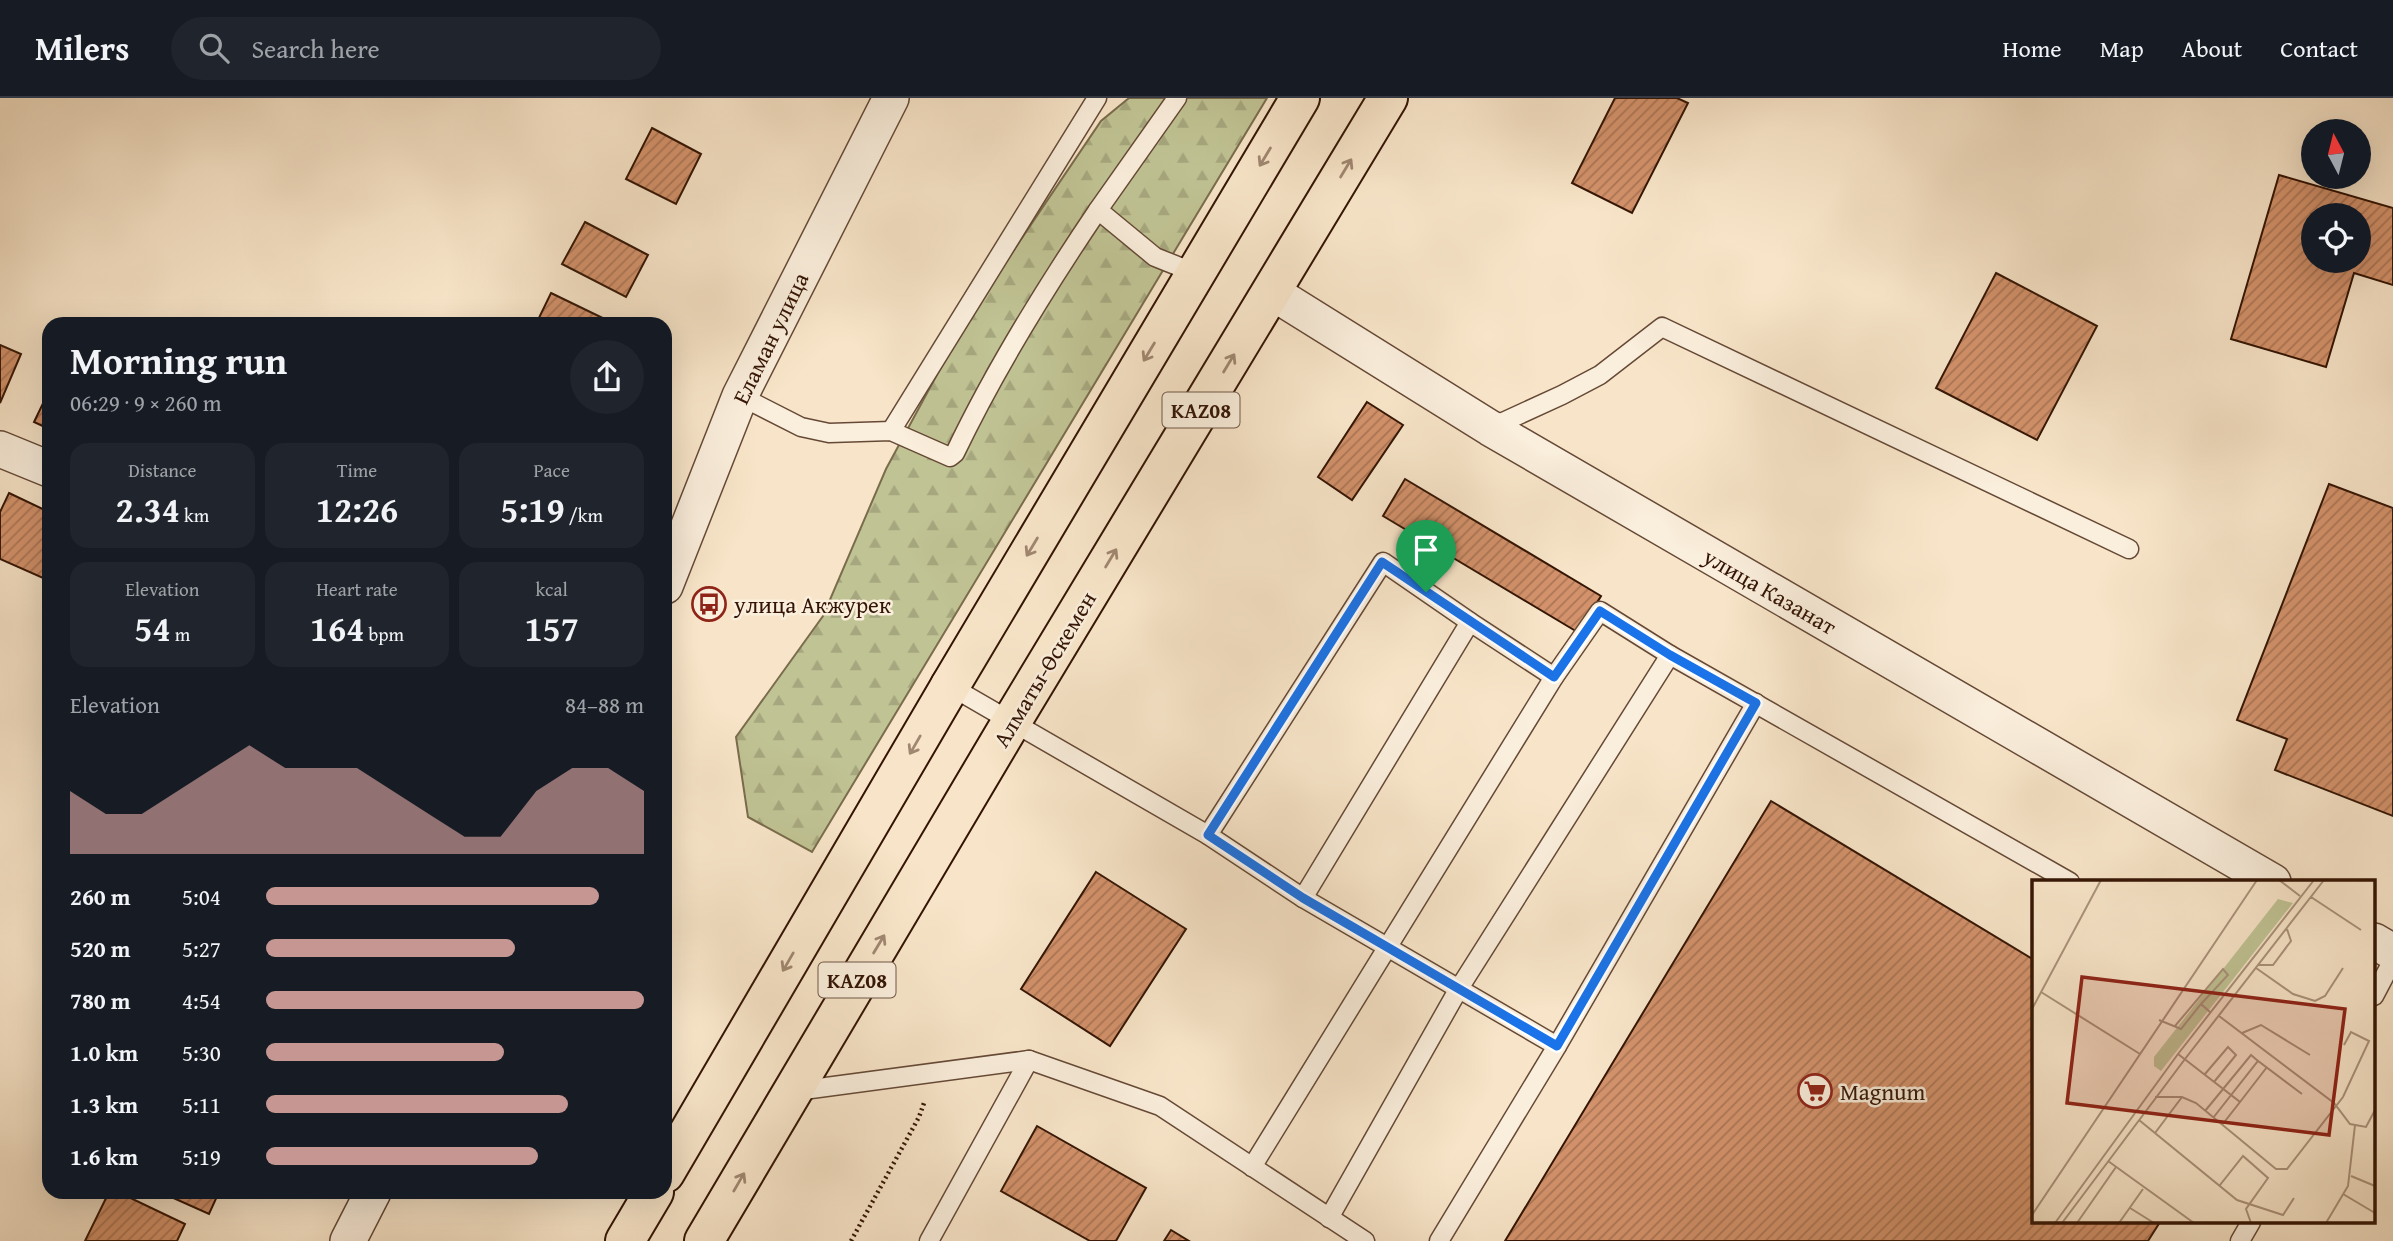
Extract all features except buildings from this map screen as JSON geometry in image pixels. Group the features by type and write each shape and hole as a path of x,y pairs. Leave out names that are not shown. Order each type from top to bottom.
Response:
{"main road":[{"name":"KAZ08","path":"672,1161 950,686 1300,98"},
{"name":"Алматы-Өскемен","path":"704,1241 1012,721 1388,98"},
{"path":"625,1241 650,1199"}],"street":[{"name":"Еламан улица","path":"672,568 740,396 891,98"},
{"name":"улица Казанат","path":"1272,292 1490,428 2270,880"},
{"path":"0,449 42,466"},
{"path":"2376,942 2393,952"},
{"path":"348,1241 369,1199"}],"lane":[{"path":"891,431 1097,98"},
{"path":"740,396 801,427 829,433 891,431 947,456 955,453 1001,367 1071,250 1177,98"},
{"path":"1098,210 1155,257 1195,273"},
{"path":"1490,428 1600,375 1662,327 2129,549"},
{"path":"1208,835 1382,562 1554,677"},
{"path":"1252,1167 1554,677 1600,611 1670,655 2066,880"},
{"path":"1303,898 1470,622"},
{"path":"1329,1218 1458,990 1670,655"},
{"path":"950,686 1208,835 1303,898 1557,1046"},
{"path":"1439,1241 1557,1046 1756,703"},
{"path":"2376,992 2393,960"},
{"path":"791,1091 1029,1059 1160,1106 1365,1241"},
{"path":"929,1241 1029,1059"},
{"path":"2240,1241 2250,1224"}],"path":[{"path":"851,1241 919,1117 934,1073"}],"green space":[{"path":"1129,98 1267,98 812,852 748,817 736,737 823,616 886,469 967,319 1101,121"}],"place":[{"name":"улица Акжурек","path":"709,604"},
{"name":"Magnum","path":"1815,1091"}],"route":[{"path":"1382,562 1426,592 1554,677 1600,611 1670,655 1756,703 1557,1046 1303,898 1208,835 1382,562"}]}
